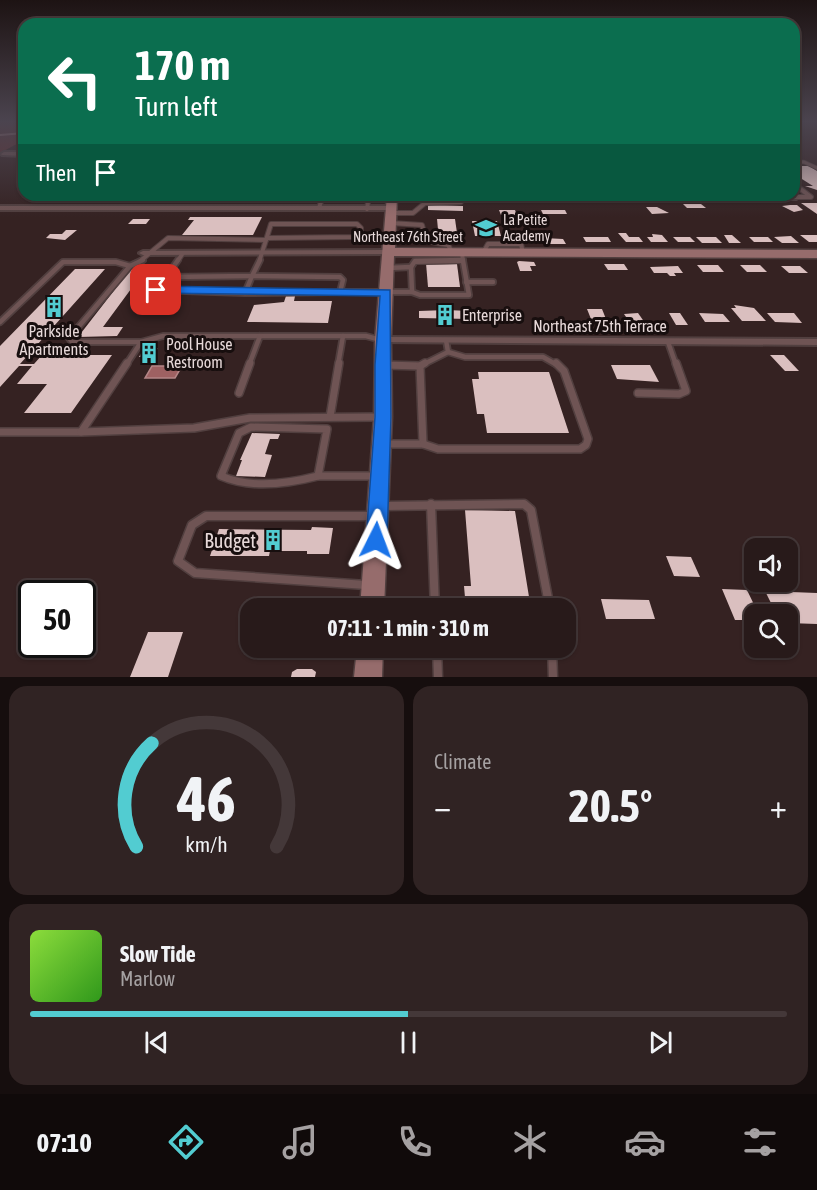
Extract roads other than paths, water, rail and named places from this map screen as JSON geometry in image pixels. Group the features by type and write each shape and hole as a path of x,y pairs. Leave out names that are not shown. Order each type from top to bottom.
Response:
{"main road":[{"path":"373,598 382,444 383,340 392,201"},
{"name":"Northeast 76th Street","path":"388,252 459,255 483,253 817,255"},
{"path":"368,677 369,658"}],"street":[{"path":"4,154 18,154"},
{"path":"0,208 367,208 391,215"},
{"name":"Northeast 76th Street","path":"143,253 388,252"},
{"name":"Northeast 75th Terrace","path":"383,340 447,346 817,342"}],"lane":[{"path":"800,162 817,168"},
{"path":"800,189 811,197 800,197"},
{"path":"319,208 321,201"},
{"path":"367,208 368,201"},
{"path":"391,215 412,213 422,205 433,202 462,201"},
{"path":"183,253 156,290 245,293 411,292 420,295 469,295 459,255 448,245 426,241 424,226 391,215"},
{"path":"245,293 264,252 266,239 271,224 357,224 361,228 360,235 353,237 266,239 168,238 154,253 130,266 69,338 72,342 141,342 163,336 366,336 383,340"},
{"path":"411,292 411,267 415,261 459,255"},
{"path":"0,322 63,262 116,262 130,266"},
{"path":"388,268 411,267"},
{"path":"166,277 340,277 343,280 340,293"},
{"path":"466,282 493,282"},
{"path":"238,393 260,336"},
{"path":"330,417 344,336"},
{"path":"81,432 141,342"},
{"path":"638,393 679,394 686,391 668,342"},
{"path":"382,365 420,366 447,346 465,357 543,357 559,364 564,371 588,439 586,445 580,449 438,449 423,444 382,444"},
{"path":"420,366 423,444"},
{"path":"0,432 194,428 250,418 383,417"},
{"path":"318,476 327,429 251,427 239,433 221,476 242,483 269,483 300,482 318,476 380,476"},
{"path":"374,586 195,573 178,561 192,525 206,516 378,511 431,504 512,502 524,504 531,510 548,598"},
{"path":"431,504 435,598"},
{"path":"437,658 438,677"},
{"path":"552,658 553,677"}],"place":[{"name":"La Petite Academy","path":"486,228"},
{"name":"Parkside Apartments","path":"54,307"},
{"name":"Enterprise","path":"445,315"},
{"name":"Pool House Restroom","path":"149,353"},
{"name":"Budget","path":"273,540"}]}
